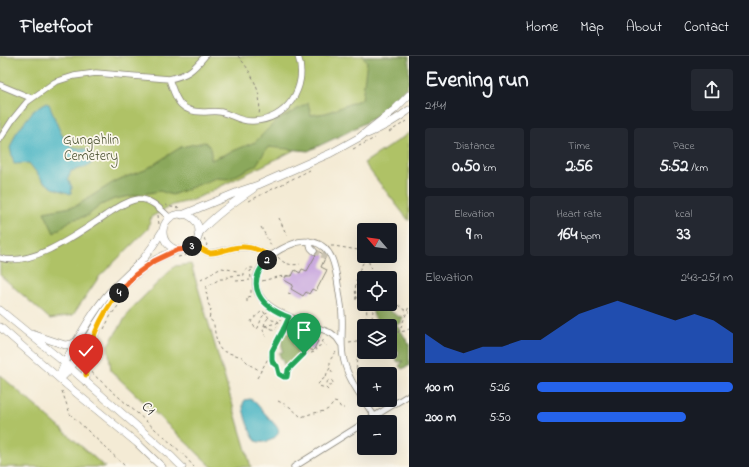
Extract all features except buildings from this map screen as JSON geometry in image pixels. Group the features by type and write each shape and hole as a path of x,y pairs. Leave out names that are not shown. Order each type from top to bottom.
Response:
{"main road":[{"path":"360,137 394,110 409,95"},
{"path":"60,378 65,363 78,339 105,297 153,246 161,229 170,218 181,211 258,185 331,153 360,137 381,128 402,116 409,110"},
{"path":"60,378 71,368 92,331 108,307 135,275 154,261 177,250 186,249 194,244 202,235 204,227 258,185"},
{"path":"181,211 197,224 202,235"},
{"path":"161,229 166,243 177,250"},
{"path":"86,382 88,352 108,307"},
{"path":"0,310 71,368 182,467"},
{"path":"0,327 137,443 162,467"},
{"path":"26,332 65,345 72,344 78,339"}],"street":[{"path":"0,139 26,102 55,82 74,76 96,73 169,79 181,76 194,68 205,56"},
{"path":"169,79 175,97 179,103 190,110 196,112 221,112 241,120 252,122 259,121 268,119 280,113 291,103 296,95 300,83 301,73 298,56"},
{"path":"0,85 31,98"},
{"path":"0,258 10,260 28,258 53,248 78,234 117,208 139,199 152,202 170,218"},
{"path":"310,241 311,248 314,251"},
{"path":"341,347 342,314 336,270 333,261 323,246 310,241 300,242 289,245 270,256 258,272 256,281 259,296 275,310 286,316 331,333 337,338 350,378 373,415"},
{"path":"194,244 211,254 240,247 251,248 270,256"},
{"path":"326,257 333,261"},
{"path":"376,415 409,395"},
{"path":"294,467 357,426"}],"path":[{"path":"238,56 246,65 256,85 260,106 259,121"},
{"path":"397,127 409,120"},
{"path":"247,202 260,194"},
{"path":"161,229 158,214 166,205 181,211"},
{"path":"279,218 287,236"},
{"path":"202,235 207,243"},
{"path":"326,250 333,246 357,251"},
{"path":"177,258 188,254 200,253"},
{"path":"356,300 356,278 363,263"},
{"path":"369,263 375,271"},
{"path":"201,280 222,268 237,271"},
{"path":"236,276 229,276 225,279 220,279 206,288 208,303 211,309 209,319 213,322 218,346 222,352 242,358 250,365 261,371"},
{"path":"236,281 250,280"},
{"path":"247,302 247,297 251,296 251,288"},
{"path":"288,293 292,293"},
{"path":"103,331 111,315 126,295"},
{"path":"356,300 357,296"},
{"path":"397,304 408,312"},
{"path":"398,333 408,312 409,306"},
{"path":"265,314 260,320 258,328 256,329 251,322 262,312 265,314 267,312 268,317 278,322"},
{"path":"265,326 275,324 286,316"},
{"path":"257,378 282,333 286,316"},
{"path":"266,337 263,330 268,317"},
{"path":"265,326 274,330 279,324 278,322"},
{"path":"398,333 409,329"},
{"path":"311,353 315,352 316,347 320,346 324,339 319,338"},
{"path":"322,342 327,346"},
{"path":"328,390 319,386 318,384 326,376 330,369 331,359 341,347 357,343"},
{"path":"272,351 273,363 277,366 279,374 284,377 287,377 288,370 304,354"},
{"path":"330,369 333,373"},
{"name":"C1","path":"92,370 94,375 182,453 194,467"},
{"path":"350,378 357,375"},
{"path":"326,376 328,385"},
{"path":"326,388 328,385 332,385 331,380 328,380"},
{"path":"62,390 70,414 126,467"},
{"path":"278,401 290,407 301,416 324,412 334,402 338,403 341,408 344,408"}],"green space":[{"name":"Gungahlin Cemetery","path":"0,56 409,56 329,133 193,200 173,205 151,217 148,229 99,277 73,315 50,319 0,275"},
{"path":"362,56 409,56 409,82 406,88 383,113 308,151 268,147 256,165 229,179 216,178 172,195 160,191 114,199 101,205 87,216 71,220 54,233 44,212 76,206 117,180 145,170 181,147 205,142 211,148 211,160 255,142 275,122 308,103 311,115 326,113 362,99 367,61"},
{"path":"409,132 409,221 364,163"},
{"path":"191,264 251,467 212,467 111,371 108,345 131,309 175,266"},
{"path":"373,311 391,311 397,316 403,317 401,323 397,325 397,319 376,319"},
{"path":"290,320 299,324 298,337 293,342 299,355 287,366 284,365 279,353 283,351 280,334 283,333"},
{"path":"397,326 409,344 409,366 402,369 399,366 403,361 398,362 396,359 399,353"},
{"path":"0,375 105,467 0,467"}],"water":[{"path":"45,103 49,104 65,140 73,147 89,150 94,155 93,162 87,167 71,171 68,179 72,187 71,194 53,188 43,181 29,163 14,164 10,148 16,133 33,111"},
{"path":"250,399 254,401 278,428 278,433 270,441 258,442 252,435 243,409 243,403 245,400"}],"tunnel":[{"path":"314,251 326,257"}],"route":[{"path":"86,375 87,356 102,318 108,307 119,293 135,275 147,265 164,255 177,250 186,249 194,244 211,254 240,247 251,248 270,256 258,272 256,281 259,296 275,310 289,317 272,351 273,363 276,364 279,374 287,377 288,370 304,354"}]}
